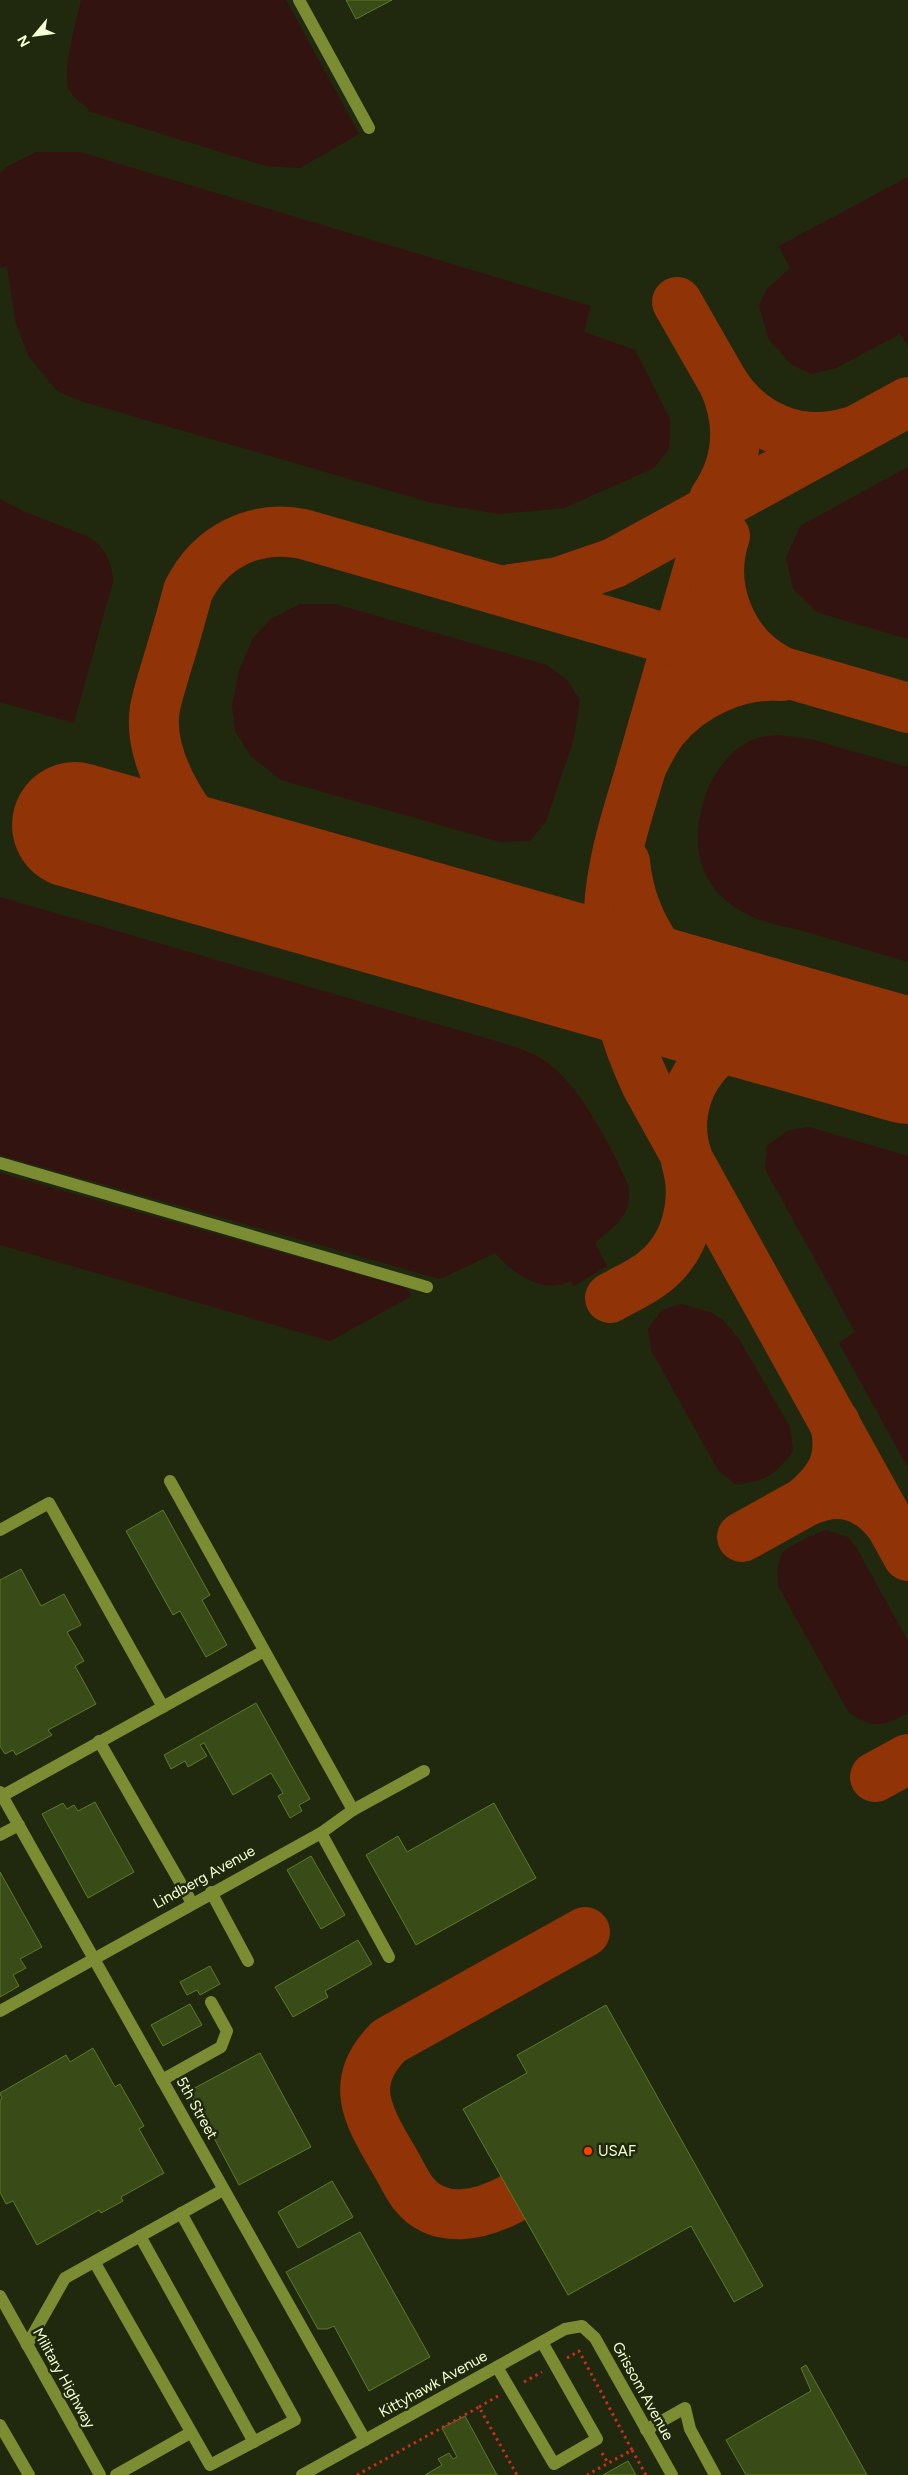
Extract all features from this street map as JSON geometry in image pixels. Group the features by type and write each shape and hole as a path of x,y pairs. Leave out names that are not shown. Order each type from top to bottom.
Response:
{"street":[{"path":"299,0 369,128"},
{"path":"0,1164 427,1287"},
{"path":"170,1481 354,1810"},
{"path":"0,1530 49,1503 162,1707"},
{"path":"1,1794 264,1651"},
{"path":"99,1741 192,1903"},
{"name":"Lindberg Avenue","path":"0,2011 321,1833 354,1810 424,1771"},
{"name":"5th Street","path":"1,1794 365,2440"},
{"path":"0,1836 18,1825"},
{"path":"321,1833 390,1957"},
{"path":"212,1892 248,1961"},
{"path":"162,2080 221,2047 227,2031 211,2002"},
{"path":"27,2345 65,2278 224,2190"},
{"path":"95,2263 190,2433 210,2465 295,2420 181,2213"},
{"path":"140,2236 254,2442"},
{"name":"Military Highway","path":"0,2296 100,2475"},
{"name":"Kittyhawk Avenue","path":"302,2475 564,2330 582,2326"},
{"name":"Grissom Avenue","path":"582,2326 595,2338 672,2475"},
{"path":"497,2367 554,2464 597,2439 542,2342"},
{"path":"646,2430 685,2408 690,2429 716,2475"},
{"path":"0,2425 29,2475"},
{"path":"116,2475 190,2433"}],"path":[{"path":"577,2346 578,2352"},
{"path":"356,2475 479,2407 517,2475"},
{"path":"632,2450 646,2475"}],"shaded area":[{"path":"81,0 286,0 359,134 300,168 266,166 88,111 88,108 73,95 67,81 68,59"},
{"path":"36,152 80,152 591,306 584,332 635,350 670,419 669,449 654,468 564,508 499,514 432,503 84,402 57,391 29,357 16,324 7,267 0,268 0,174 6,167"},
{"path":"908,177 908,346 900,334 836,368 811,374 792,365 769,340 759,306 766,290 790,268 779,246"},
{"path":"908,467 908,639 816,612 793,589 786,558 800,526"},
{"path":"0,499 23,511 89,537 103,550 111,567 113,581 74,723 0,702"},
{"path":"300,604 335,604 547,665 567,680 580,700 573,742 546,821 530,841 500,842 281,780 251,756 235,731 232,706 239,671 253,638 271,619"},
{"path":"778,735 810,739 908,767 908,962 755,918 736,908 721,896 710,883 703,867 699,850 698,832 700,814 709,786 725,761 739,748 758,738"},
{"path":"0,897 499,1042 529,1052 545,1061 571,1085 593,1117 628,1185 628,1204 625,1212 616,1225 595,1243 607,1266 574,1286 571,1281 560,1285 539,1284 520,1275 495,1253 440,1279 0,1155"},
{"path":"809,1127 908,1156 908,1468 839,1343 855,1332 765,1169 767,1146 787,1131"},
{"path":"0,1173 406,1288 410,1292 410,1297 330,1341 0,1245"},
{"path":"681,1304 710,1312 722,1319 739,1339 790,1427 793,1451 781,1466 762,1479 735,1484 718,1470 651,1350 648,1328 662,1310"},
{"path":"826,1530 848,1537 856,1547 908,1641 908,1713 891,1721 872,1724 849,1713 778,1586 777,1570 782,1552 808,1537"}],"building":[{"path":"346,0 392,0 356,19"},
{"path":"163,1510 210,1595 202,1600 227,1645 206,1657 180,1611 173,1615 126,1531"},
{"path":"21,1569 41,1606 64,1594 81,1625 67,1632 84,1661 75,1666 96,1704 48,1730 52,1735 16,1755 13,1750 5,1754 0,1746 0,1580"},
{"path":"256,1703 310,1799 299,1805 302,1811 290,1818 278,1796 283,1793 271,1773 233,1795 204,1743 200,1745 207,1756 188,1767 185,1761 171,1769 164,1755"},
{"path":"95,1802 134,1872 88,1898 42,1814 63,1803 67,1809 74,1805 78,1811"},
{"path":"494,1803 536,1878 416,1945 366,1855 398,1836 407,1852"},
{"path":"311,1856 345,1915 321,1929 287,1870"},
{"path":"0,1872 42,1947 20,1959 26,1968 13,1975 19,1986 0,1997"},
{"path":"358,1940 372,1964 325,1991 328,1997 293,2017 275,1987"},
{"path":"210,1966 220,1984 200,1995 197,1990 187,1995 180,1982"},
{"path":"190,2004 202,2025 163,2046 151,2025"},
{"name":"USAF","path":"606,2005 763,2286 734,2302 691,2226 568,2295 463,2109 527,2073 517,2055"},
{"path":"93,2048 115,2087 120,2084 144,2126 139,2129 164,2173 121,2197 123,2201 101,2213 99,2210 37,2245 13,2201 6,2204 0,2192 0,2100 2,2099 0,2093 66,2055 70,2062"},
{"path":"260,2053 311,2147 239,2185 189,2091"},
{"path":"332,2181 353,2217 298,2248 278,2212"},
{"path":"360,2232 430,2357 369,2391 334,2326 327,2329 318,2329 286,2272"},
{"path":"806,2365 867,2475 746,2475 726,2440 811,2391 801,2368"},
{"path":"465,2416 497,2475 425,2475 442,2465 438,2459 449,2453 453,2459 457,2457 442,2428"},
{"path":"628,2461 636,2475 603,2475"}],"taxiway":[{"path":"677,302 724,384"},
{"path":"714,499 728,471 735,443 733,413 724,384 748,412 778,430 795,435 813,437 850,432"},
{"path":"511,589 559,582 614,563 908,402"},
{"path":"730,470 702,556 642,765 664,728 688,705 702,696 733,682 765,676 782,676"},
{"path":"298,887 237,860 214,843 200,829 187,812 166,774 155,735 154,716 157,699 188,591 208,562 235,542 251,536 267,532 303,534 908,708"},
{"path":"725,536 720,555 719,574 727,612 735,629 747,645 777,669"},
{"path":"642,765 624,827 610,892 609,949 612,977 625,1031 646,1084 908,1556"},
{"path":"625,862 635,907 644,928 670,965 687,981 705,994 726,1005 835,1040 792,1032 774,1031 745,1037 726,1046 710,1059 697,1075 688,1094 683,1114 682,1135 687,1156"},
{"path":"610,1298 653,1273 665,1262 682,1237 687,1222 691,1192 686,1161"},
{"path":"835,1423 837,1448 833,1468 822,1485 805,1502 829,1494 852,1496 872,1506 890,1524"},
{"path":"742,1537 805,1502"},
{"path":"875,1777 908,1759"},
{"path":"513,2198 488,2209 475,2213 461,2214 448,2214 435,2210 423,2203 407,2184 375,2126 369,2112 365,2084 376,2056 389,2041 585,1932"}],"runway":[{"path":"75,825 908,1061"}],"place":[{"name":"USAF","path":"588,2151"}]}
